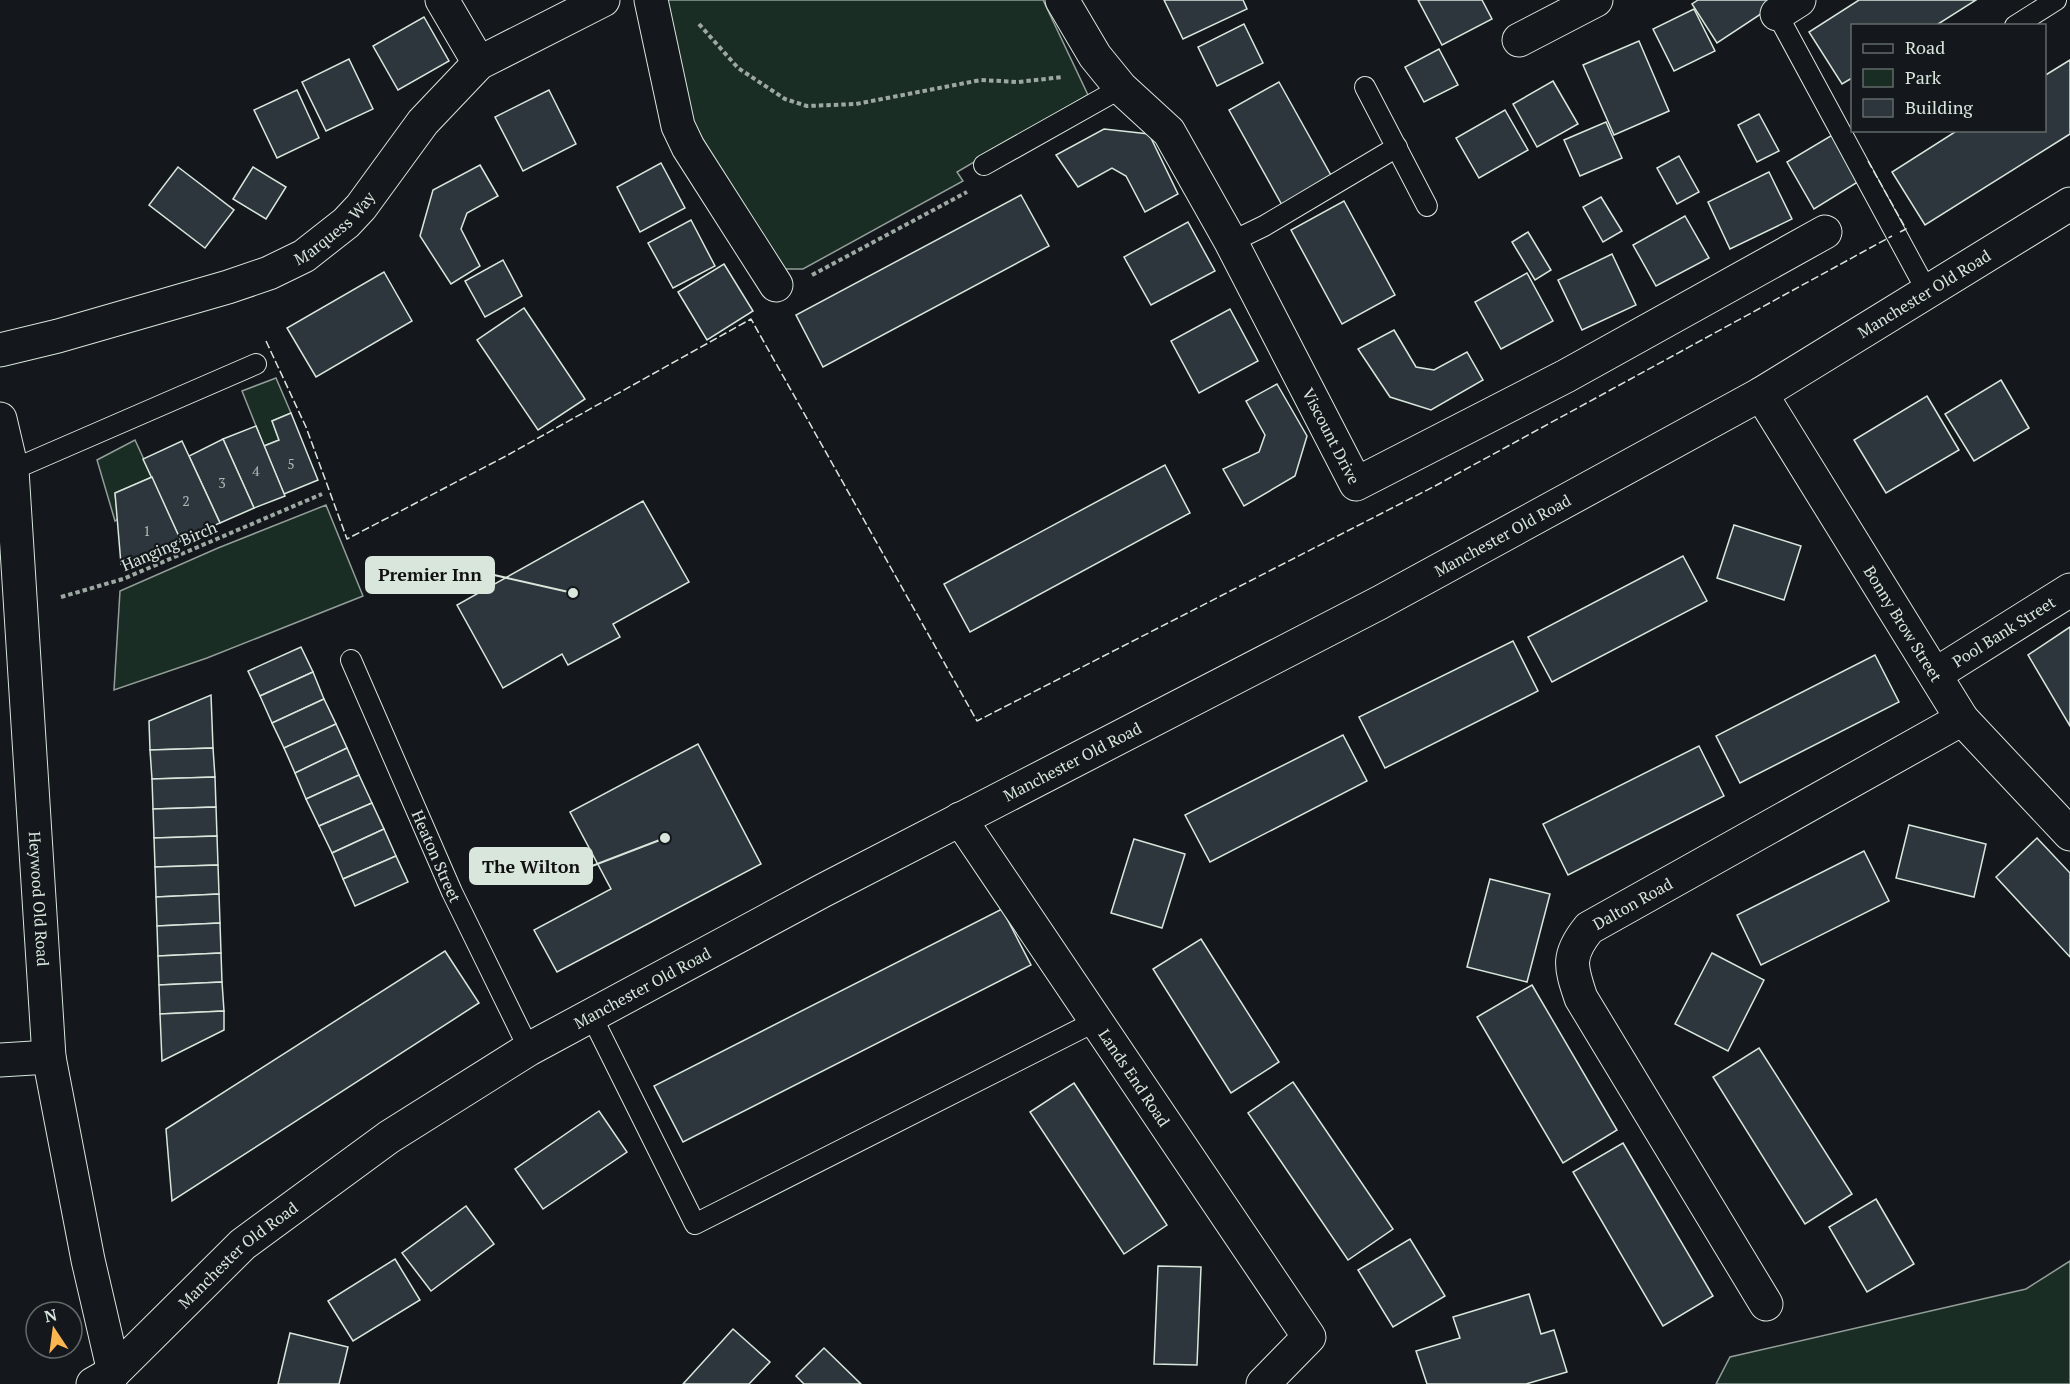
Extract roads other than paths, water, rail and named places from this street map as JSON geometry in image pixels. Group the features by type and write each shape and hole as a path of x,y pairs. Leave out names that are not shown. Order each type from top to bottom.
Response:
{"street":[{"path":"442,0 478,63"},
{"name":"Marquess Way","path":"0,350 228,286 269,273 304,256 346,223 361,207 423,122 478,63 603,0"},
{"path":"651,0 678,126 688,147 776,285"},
{"name":"Viscount Drive","path":"1062,0 1095,57 1121,88 1169,132 1231,242 1356,484 1566,376 1825,232"},
{"path":"1519,40 1559,8 1596,0"},
{"name":"Manchester Old Road","path":"109,1381 251,1237 389,1137 529,1049 960,819 1379,603 1761,393 1928,293 2070,204"},
{"name":"Bonny Brow Street","path":"1761,393 1962,719 2070,834"},
{"name":"Heywood Old Road","path":"0,419 12,470 49,1057 109,1381"},
{"name":"Pool Bank Street","path":"1936,674 2070,590"},
{"name":"Dalton Road","path":"1766,1304 1581,998 1570,969 1576,945 1589,928 1962,719"},
{"name":"Lands End Road","path":"960,819 1309,1337 1263,1384"},
{"path":"0,1060 49,1057"}],"lane":[{"path":"2018,24 2056,0"},
{"path":"1788,7 1928,293"},
{"path":"1365,87 1427,206"},
{"path":"984,165 1121,88"},
{"path":"1231,242 1264,226 1396,147"},
{"path":"12,470 256,364"},
{"name":"Heaton Street","path":"351,660 452,892 529,1049"},
{"path":"591,1015 695,1224 1096,1021"}],"place":[{"name":"Premier Inn","path":"573,593"},
{"name":"The Wilton","path":"665,838"}]}
